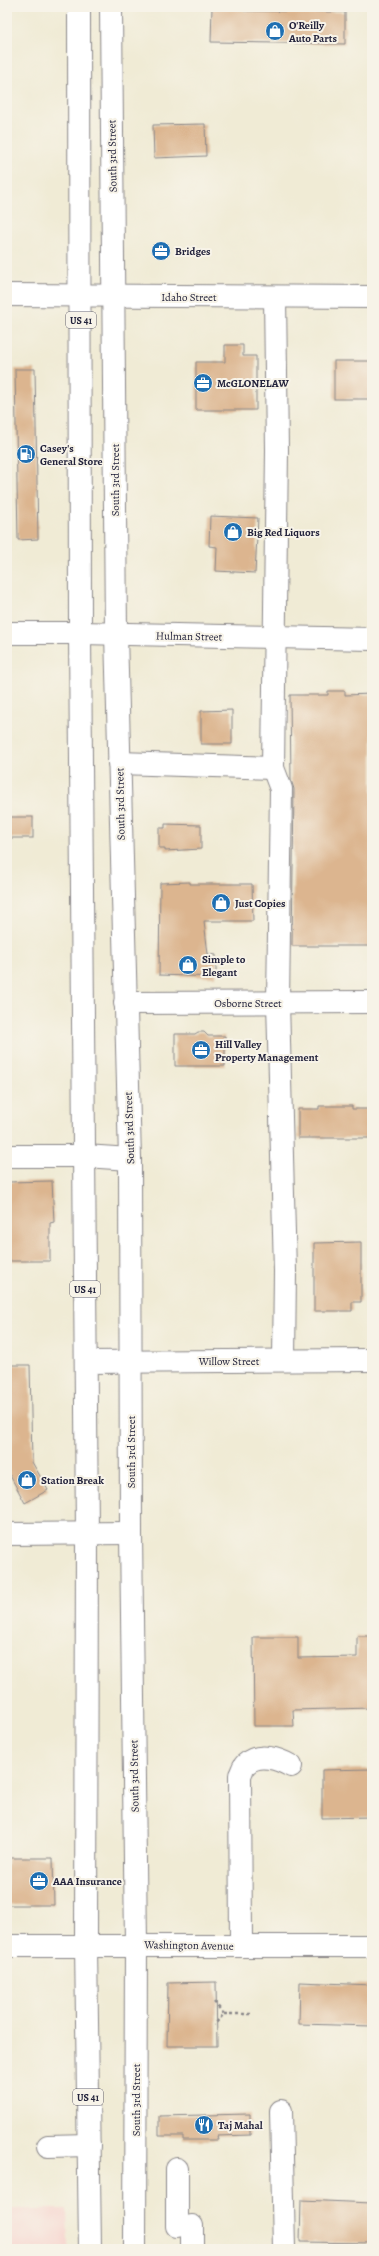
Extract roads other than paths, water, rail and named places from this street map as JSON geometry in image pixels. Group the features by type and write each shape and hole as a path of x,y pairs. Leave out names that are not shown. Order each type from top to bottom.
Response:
{"main road":[{"name":"US 41","path":"79,7 81,296 80,633 88,1534 86,1944 90,2249"},
{"name":"South 3rd Street","path":"111,7 116,634 124,1003 130,1159 132,1361 131,1534 136,1944 135,2249"},
{"name":"Idaho Street","path":"7,295 372,297"},
{"path":"275,297 277,450 274,596 276,637 273,768 282,790 278,1002 285,1263 284,1360"},
{"name":"Hulman Street","path":"7,633 372,639"},
{"path":"119,763 273,768"},
{"name":"Osborne Street","path":"124,1003 372,1002"},
{"path":"7,1156 85,1156 130,1159"},
{"name":"Willow Street","path":"86,1362 372,1360"},
{"path":"7,1534 131,1534"},
{"path":"240,1945 240,1775 246,1764 258,1758 273,1758 291,1766"},
{"name":"Washington Avenue","path":"7,1946 86,1944 372,1946"},
{"path":"282,2111 284,2249"},
{"path":"48,2146 89,2145"},
{"path":"177,2169 185,2226 192,2249"}],"place":[{"name":"O'Reilly Auto Parts","path":"275,31"},
{"name":"Bridges","path":"161,251"},
{"name":"McGLONELAW","path":"203,383"},
{"name":"Casey's General Store","path":"26,454"},
{"name":"Big Red Liquors","path":"233,532"},
{"name":"Just Copies","path":"221,903"},
{"name":"Simple to Elegant","path":"188,965"},
{"name":"Hill Valley Property Management","path":"201,1050"},
{"name":"Station Break","path":"27,1480"},
{"name":"AAA Insurance","path":"39,1881"},
{"name":"Taj Mahal","path":"204,2125"}]}
